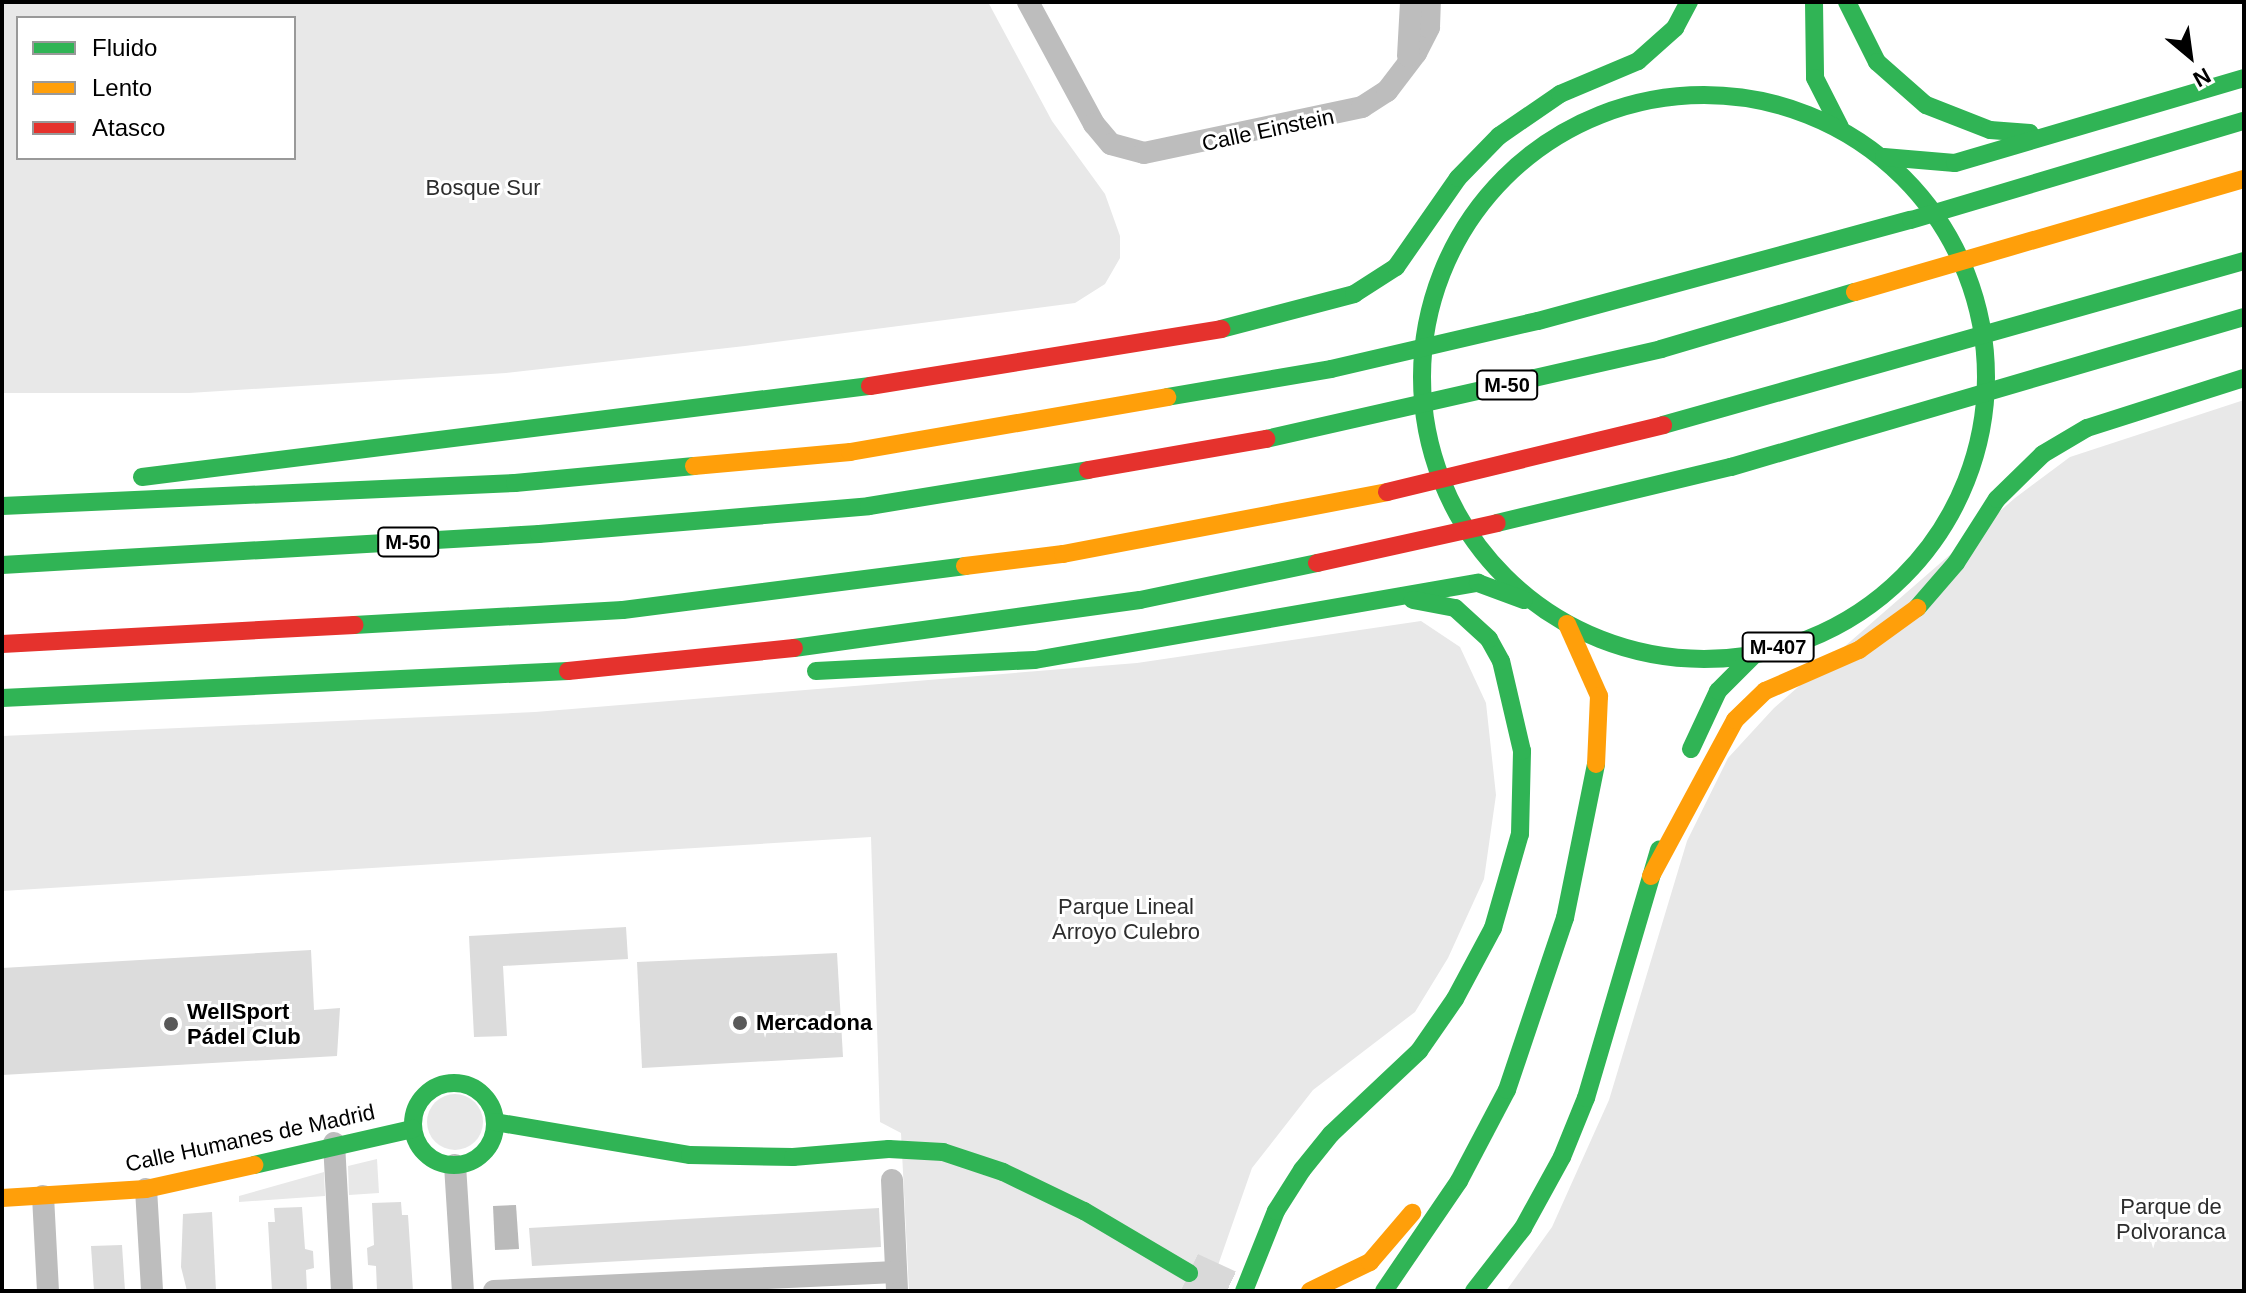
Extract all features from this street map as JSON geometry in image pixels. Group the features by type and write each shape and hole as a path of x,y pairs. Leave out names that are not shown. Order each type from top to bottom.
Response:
{"main road":[{"path":"1220,329 1354,294 1376,283 1410,252 1458,178 1499,136 1560,94 1638,61 1675,28 1689,2"},
{"name":"M-407","path":"1814,2 1815,78 1840,127"},
{"path":"1847,2 1877,62 1926,105 1990,130 2047,136"},
{"path":"1884,157 1955,163 2244,78"},
{"path":"1653,100 1671,81"},
{"name":"M-407","path":"1699,94 1750,98 1840,127 1884,157 1920,192 1958,249 1979,308 1987,382 1982,429 1970,473 1946,522 1910,569 1876,599 1812,637 1755,654 1691,659 1665,655 1627,648 1567,624 1535,604 1491,564 1453,509 1433,463 1423,417 1420,359 1427,289 1447,264 1490,196 1536,152 1611,112 1653,100 1699,94"},
{"path":"1169,418 1331,369 1683,284 2244,121"},
{"name":"M-50","path":"2,565 539,534 869,506 1361,420 1661,349 2244,179"},
{"path":"2,644 623,610 937,574 1377,495 1713,413 2244,261"},
{"path":"2,493 781,400 1372,306"},
{"path":"2,698 592,670 880,638 1140,600 1407,545 1731,467 2244,317"},
{"path":"2,506 515,483 850,452 1331,369"},
{"path":"2046,430 2244,376"},
{"path":"1651,876 1716,747 1743,711 1765,691 1859,650 1915,610 1948,574 1997,499 2043,454 2087,428 2244,376"},
{"path":"1970,473 1993,457"},
{"path":"753,515 862,486"},
{"path":"1175,572 1407,545"},
{"path":"937,574 978,581 1023,579"},
{"path":"797,671 1035,660 1478,583 1535,604"},
{"path":"1244,1291 1257,1253 1302,1170 1331,1134 1419,1051 1455,999 1493,928 1520,834 1522,751 1501,661 1489,639 1455,608 1388,598"},
{"path":"1384,1291 1459,1181 1507,1090 1565,918 1601,742 1599,696 1567,624"},
{"name":"M-407","path":"1474,1291 1523,1228 1562,1157 1586,1098 1694,740 1718,691 1755,654"},
{"path":"592,670 628,677 750,673"},
{"path":"1310,1291 1370,1262 1439,1182 1529,1022"},
{"path":"451,1082 476,1089 486,1098 495,1122 488,1147 467,1162 455,1165 432,1159 413,1129 418,1103 427,1092 451,1082"},
{"path":"495,1122 690,1155 793,1157 889,1149 943,1152 1003,1172 1084,1211 1189,1273"},
{"name":"Calle Humanes de Madrid","path":"2,1198 146,1189 334,1143 413,1129"}],"street":[{"name":"Calle Einstein","path":"1028,2 1094,124 1111,144 1156,153 1346,113 1387,91 1429,27 1430,2"},
{"path":"1407,64 1411,2"},
{"path":"334,1143 342,1291"},
{"path":"455,1165 463,1291"},
{"path":"494,1291 896,1281 892,1180"},
{"path":"146,1189 152,1291"},
{"path":"43,1196 48,1291"}],"green space":[{"name":"Bosque Sur","path":"2,2 988,2 1052,121 1105,194 1120,236 1120,258 1105,284 1075,303 506,373 189,393 2,393"},
{"name":"Parque de Polvoranca","path":"2244,400 2244,1291 1506,1291 1552,1227 1609,1100 1687,841 1728,758 1774,708 2015,498 2070,457"},
{"name":"Parque Lineal Arroyo Culebro","path":"1421,621 1460,647 1486,703 1496,795 1484,879 1448,958 1415,1012 1313,1090 1252,1168 1209,1291 909,1291 901,1133 880,1122 871,837 2,891 2,736 535,712 1137,663"},
{"path":"455,1094 475,1102 483,1122 475,1142 455,1150 435,1142 427,1122 435,1102"},
{"path":"377,1159 379,1193 349,1195 348,1166"},
{"path":"324,1172 325,1196 239,1202 239,1196"}],"shaded area":[{"path":"516,1205 519,1249 495,1250 493,1206"}],"building":[{"path":"626,927 628,959 503,966 507,1036 474,1037 469,936"},
{"name":"WellSport Pádel Club","path":"311,950 314,1010 340,1008 337,1056 2,1075 2,968"},
{"name":"Mercadona","path":"837,953 843,1057 642,1068 637,962"},
{"path":"401,1202 402,1215 408,1215 413,1291 377,1291 376,1266 368,1265 367,1248 374,1245 372,1203"},
{"path":"302,1207 305,1249 313,1251 314,1268 306,1270 307,1291 272,1291 268,1222 275,1222 274,1208"},
{"path":"879,1208 881,1247 532,1266 529,1228"},
{"path":"212,1212 216,1291 187,1291 181,1267 183,1214"},
{"path":"122,1245 125,1291 94,1291 91,1246"}],"tunnel":[{"path":"1189,1273 1228,1291"}],"traffic: fast":[{"path":"1221,329 1354,294 1396,267 1458,178 1499,136 1560,94 1638,61 1675,28 1689,2"},
{"path":"1814,2 1815,78 1840,127"},
{"path":"1847,2 1877,62 1926,105 1990,130 2030,133"},
{"path":"1884,157 1955,163 2244,78"},
{"path":"1704,95 1759,101 1812,117 1861,143 1903,178 1938,220 1964,269 1980,322 1986,377 1980,432 1964,485 1938,534 1903,576 1861,611 1812,637 1759,653 1704,659 1649,653 1596,637 1547,611 1505,576 1470,534 1444,485 1428,432 1422,377 1428,322 1444,269 1470,220 1505,178 1547,143 1596,117 1649,101 1704,95"},
{"path":"1167,397 1331,369 1538,321 1911,220 2244,121"},
{"path":"1663,425 2244,261"},
{"path":"1266,439 1661,349 1855,292"},
{"path":"1497,523 1731,467 2244,317"},
{"path":"1917,608 1956,563 1997,499 2043,454 2087,428 2244,378"},
{"path":"142,477 870,386"},
{"path":"2,506 515,483 694,466"},
{"path":"2,565 539,534 869,506 1088,470"},
{"path":"794,648 1140,600 1317,563"},
{"path":"354,625 623,610 965,566"},
{"path":"816,671 1035,660 1478,583 1524,600"},
{"path":"1244,1291 1276,1211 1302,1170 1331,1134 1419,1051 1455,999 1493,928 1520,834 1522,751 1501,661 1489,639 1455,608 1413,600"},
{"path":"1691,749 1718,691 1755,654"},
{"path":"2,698 568,671"},
{"path":"1384,1291 1459,1181 1507,1090 1565,918 1596,764"},
{"path":"1474,1291 1523,1228 1562,1157 1586,1098 1659,850"},
{"path":"454,1083 470,1086 483,1095 492,1108 495,1124 492,1140 483,1153 470,1162 454,1165 438,1162 425,1153 416,1140 413,1124 416,1108 425,1095 438,1086 454,1083"},
{"path":"495,1122 690,1155 793,1157 889,1149"},
{"path":"254,1165 413,1129"},
{"path":"889,1149 943,1152 1003,1172 1084,1211 1189,1273"}],"traffic: slow":[{"path":"1855,292 2244,179"},
{"path":"694,466 850,452 1167,397"},
{"path":"965,566 1063,554 1387,492"},
{"path":"1651,876 1735,720 1765,691 1859,650 1917,608"},
{"path":"1567,624 1599,696 1596,764"},
{"path":"2,1198 146,1189 254,1165"},
{"path":"1310,1291 1370,1262 1412,1213"}],"traffic: jam":[{"path":"870,386 1221,329"},
{"path":"1387,492 1663,425"},
{"path":"1088,470 1266,439"},
{"path":"1317,563 1497,523"},
{"path":"2,644 354,625"},
{"path":"568,671 794,648"}],"place":[{"name":"Mercadona","path":"740,1023"},
{"name":"WellSport Pádel Club","path":"171,1024"}]}
